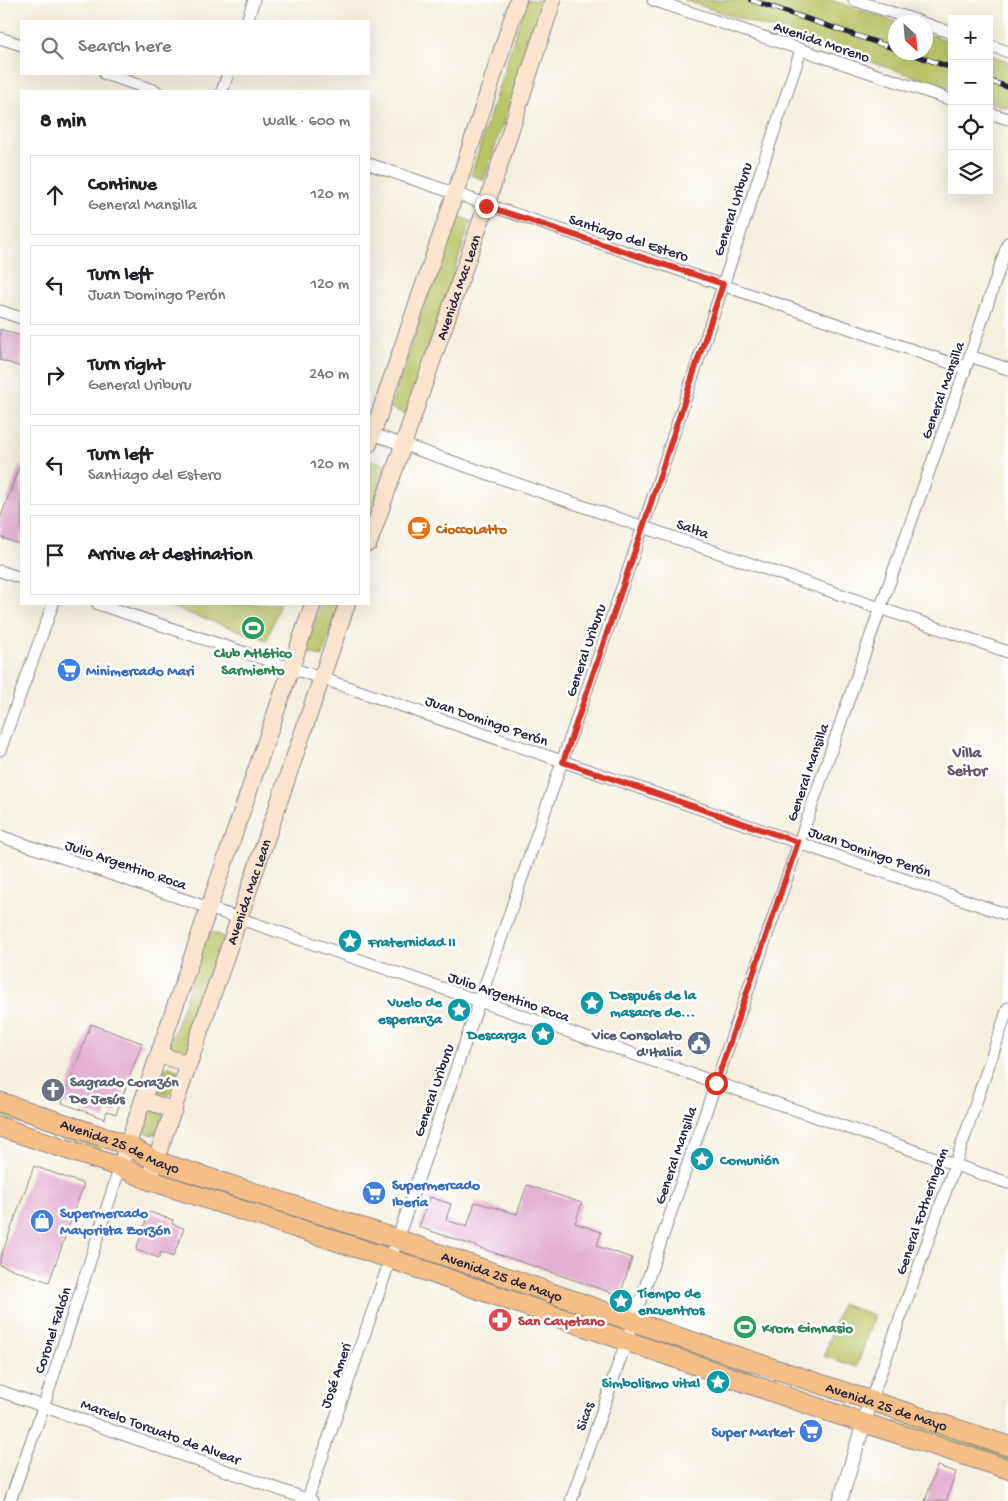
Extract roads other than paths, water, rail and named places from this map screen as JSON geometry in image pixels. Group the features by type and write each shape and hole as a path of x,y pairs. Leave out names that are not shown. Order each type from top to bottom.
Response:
{"main road":[{"path":"370,437 455,194 518,0"},
{"name":"Avenida Mac Lean","path":"370,541 486,206 553,0"},
{"name":"Avenida Mac Lean","path":"120,1167 313,605"},
{"name":"Avenida Mac Lean","path":"149,1180 347,605"},
{"path":"159,1055 189,1064"},
{"path":"143,1100 174,1110"},
{"name":"Avenida 25 de Mayo","path":"0,1102 127,1145 156,1162 397,1239 634,1320 672,1335 1008,1446"},
{"name":"Avenida 25 de Mayo","path":"0,1127 120,1167 149,1180 391,1259 864,1424 1008,1469"}],"street":[{"path":"247,20 254,0"},
{"name":"Avenida Moreno","path":"653,0 948,99"},
{"path":"854,0 900,15"},
{"path":"933,26 948,32"},
{"path":"0,38 20,45"},
{"path":"993,46 1008,52"},
{"name":"General Uriburu","path":"391,1259 643,527 801,50"},
{"path":"108,75 153,90"},
{"path":"222,90 228,75"},
{"path":"993,114 1008,119"},
{"name":"Santiago del Estero","path":"370,164 486,206 723,284 965,368"},
{"name":"General Mansilla","path":"626,1341 798,842 970,356 1008,243"},
{"path":"0,310 20,318"},
{"path":"970,356 1008,368"},
{"name":"Salta","path":"370,437 404,446 1008,652"},
{"path":"0,571 20,578"},
{"path":"0,750 53,605"},
{"name":"Juan Domingo Perón","path":"101,605 321,678 1008,915"},
{"name":"Julio Argentino Roca","path":"0,836 1008,1183"},
{"name":"General Fotheringam","path":"840,1501 871,1400 955,1165 1008,1008"},
{"name":"Coronel Falcón","path":"10,1501 44,1405 120,1167"},
{"name":"José Ameri","path":"309,1501 391,1259"},
{"name":"Sicas","path":"571,1501 626,1341"},
{"name":"Marcelo Torcuato de Alvear","path":"0,1390 309,1501"}],"railway":[{"path":"751,0 888,46"},
{"path":"929,60 948,67"},
{"path":"993,82 1008,87"}],"place":[{"name":"CioccoLatto","path":"419,528"},
{"name":"Club Atlético Sarmiento","path":"253,628"},
{"name":"Minimercado Mari","path":"69,670"},
{"name":"Fraternidad II","path":"350,941"},
{"name":"Después de la masacre de...","path":"592,1003"},
{"name":"Vuelo de esperanza","path":"459,1010"},
{"name":"Descarga","path":"543,1034"},
{"name":"Vice Consolato d'Italia","path":"699,1043"},
{"name":"Sagrado Corazón De Jesús","path":"53,1090"},
{"name":"Comunión","path":"702,1159"},
{"name":"Supermercado Iberia","path":"374,1193"},
{"name":"Supermercado Mayorista Zorzón","path":"42,1221"},
{"name":"Tiempo de encuentros","path":"621,1301"},
{"name":"San Cayetano","path":"500,1320"},
{"name":"Krom Gimnasio","path":"745,1327"},
{"name":"Simbolismo vital","path":"718,1382"},
{"name":"Super Market","path":"811,1431"}],"district":[{"name":"Villa Seitor","path":"967,760"}]}
